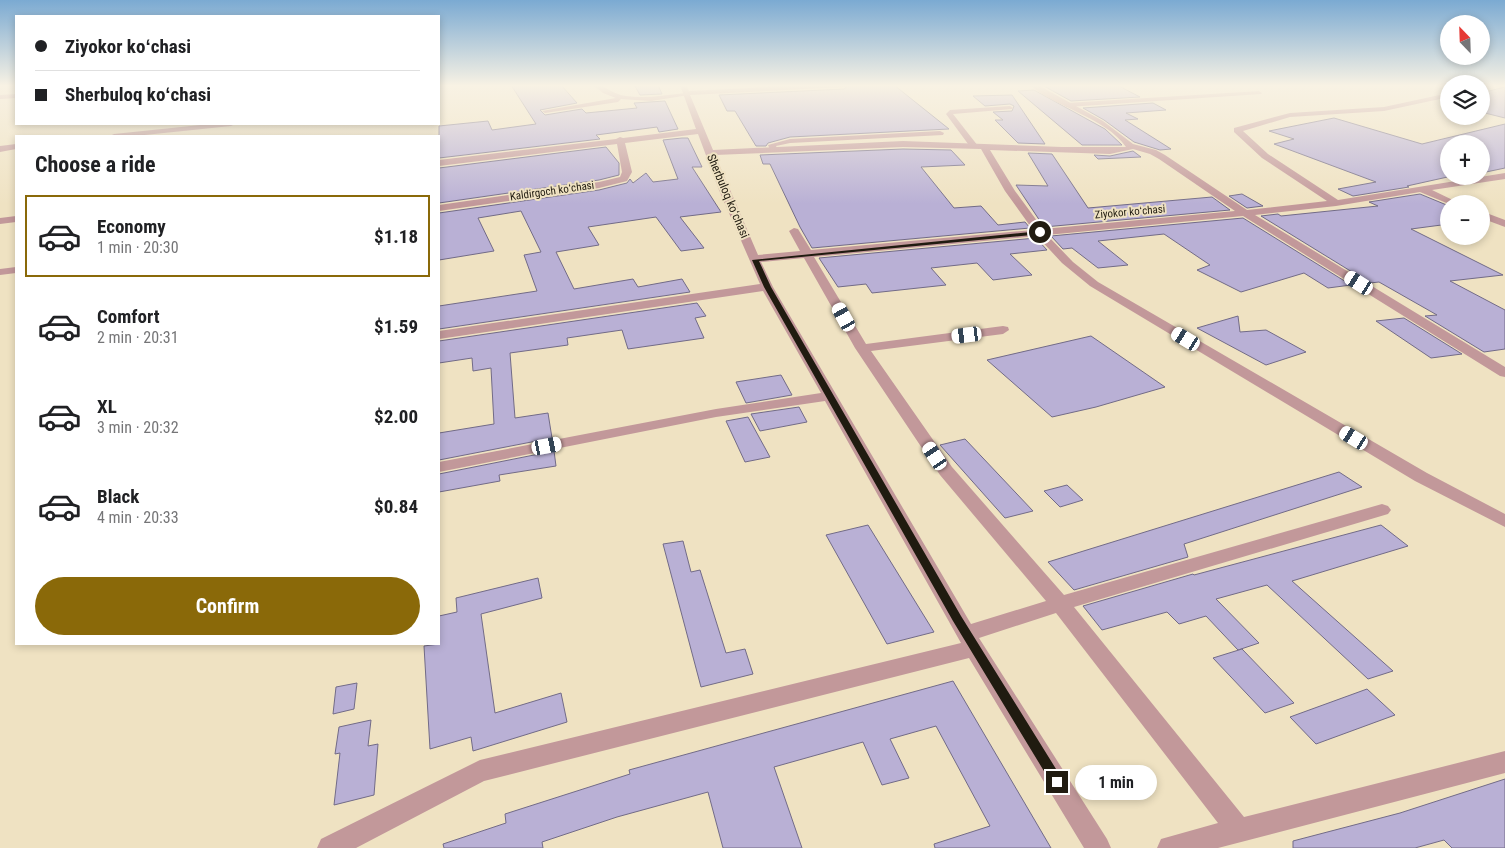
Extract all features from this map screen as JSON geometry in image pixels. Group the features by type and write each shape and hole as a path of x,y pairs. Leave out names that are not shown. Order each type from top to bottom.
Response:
{"street":[{"path":"124,135 221,125"},
{"name":"Sherbuloq koʻchasi","path":"698,125 767,287 970,641 1098,848"},
{"path":"1102,125 1113,131 1130,146 1162,157 1246,213 1505,373"},
{"path":"1256,125 1237,130 1265,156 1336,203"},
{"path":"440,163 700,131"},
{"name":"Kaldirgoch koʻchasi","path":"440,208 599,185 624,179 627,172 620,140"},
{"path":"709,153 903,144 1110,151 1129,149 1130,146"},
{"path":"0,148 15,147"},
{"path":"984,147 1006,185 1040,232 1062,258 1094,284 1421,477 1505,521"},
{"name":"Ziyokor koʻchasi","path":"755,260 1336,203 1505,176"},
{"path":"1423,190 1440,197"},
{"path":"1490,218 1505,224"},
{"path":"0,221 15,219"},
{"path":"794,231 862,348 946,471 1060,604 1238,830"},
{"path":"0,272 15,270"},
{"path":"440,335 767,287"},
{"path":"862,348 1002,330"},
{"path":"440,467 716,413 831,396"},
{"path":"330,848 480,771 970,641 1060,604 1382,510"},
{"path":"1170,848 1505,762"}],"lane":[{"path":"958,125 974,146"},
{"path":"774,150 772,145 790,141 940,133"}],"building":[{"path":"490,125 492,130 532,125 676,125 678,129 659,132 657,127 596,135 600,139 440,158 439,126"},
{"path":"743,125 943,125 949,129 790,137 768,143 766,146 756,146"},
{"path":"1000,125 1032,125 1045,144 1018,143"},
{"path":"1058,125 1097,125 1105,129 1122,145 1082,145"},
{"path":"1110,125 1132,125 1171,149 1160,150 1134,142"},
{"path":"1301,125 1356,125 1422,144 1440,140 1440,179 1407,186 1409,187 1353,196 1338,189 1376,182 1274,144 1294,139 1269,131"},
{"path":"1505,125 1505,168 1490,171 1490,135 1459,135"},
{"path":"688,138 702,167 692,167 721,212 680,217 704,248 681,251 656,217 588,227 599,245 556,252 574,289 633,279 638,287 682,279 690,292 440,329 440,306 537,291 524,255 541,252 521,211 478,218 494,251 440,260 440,213 599,190 627,183 630,179 633,183 646,173 653,182 678,179 663,140"},
{"path":"606,147 619,163 619,175 599,180 440,203 440,168"},
{"path":"903,149 951,150 965,165 921,167 954,208 981,206 998,225 1025,222 1030,228 812,248 770,164 763,164 760,155"},
{"path":"1133,151 1141,157 1098,159 1094,155 1110,156"},
{"path":"1028,153 1052,154 1088,208 1212,197 1230,210 1044,227 1016,185 1048,186"},
{"path":"1242,194 1263,206 1247,208 1229,196"},
{"path":"1420,194 1440,202 1440,225 1411,229 1503,275 1450,281 1505,310 1505,349 1484,352 1425,316 1437,315 1379,282 1370,283 1261,216 1278,214 1281,216 1378,206 1369,202"},
{"path":"1243,218 1351,285 1328,288 1304,273 1241,292 1197,270 1210,265 1164,234 1098,241 1128,265 1098,268 1072,248 1063,249 1051,236"},
{"path":"1036,238 1047,250 1010,254 1032,275 993,280 977,263 931,268 946,285 872,293 866,284 838,287 819,258"},
{"path":"697,303 706,316 695,318 704,338 628,349 622,330 567,338 568,345 510,353 515,418 548,413 552,438 440,460 440,433 494,424 491,368 473,371 472,358 440,363 440,341"},
{"path":"1238,316 1240,332 1266,330 1306,352 1266,365 1197,328"},
{"path":"1404,318 1462,354 1431,358 1376,321"},
{"path":"1091,336 1165,387 1096,407 1052,417 987,360"},
{"path":"781,375 792,395 746,403 736,382"},
{"path":"799,407 807,422 760,431 751,414"},
{"path":"748,417 770,457 745,462 726,421"},
{"path":"965,439 1033,511 1005,518 940,445"},
{"path":"554,451 556,466 499,475 500,481 440,492 440,474"},
{"path":"1339,472 1362,487 1184,544 1188,557 1074,590 1048,562"},
{"path":"1067,485 1083,500 1060,507 1044,491"},
{"path":"868,525 934,632 887,644 826,535"},
{"path":"1381,525 1408,546 1292,581 1393,671 1368,679 1267,585 1216,599 1259,643 1238,650 1206,616 1179,624 1167,612 1102,630 1083,606 1193,574"},
{"path":"683,541 691,572 700,570 726,653 745,649 753,674 701,687 663,544"},
{"path":"538,578 542,598 481,614 495,713 561,693 567,722 473,751 471,737 430,749 424,646 440,645 440,616 457,612 456,598"},
{"path":"1242,649 1294,703 1265,713 1213,658"},
{"path":"953,681 1051,848 935,848 934,844 990,826 936,726 890,739 909,778 882,785 863,742 774,767 802,848 723,848 708,792 617,817 542,842 543,848 444,848 443,844 506,823 505,814 630,774 629,770"},
{"path":"357,683 354,709 333,714 336,687"},
{"path":"1367,689 1395,715 1316,744 1290,717"},
{"path":"371,720 368,746 378,744 374,795 334,805 340,753 335,754 339,727"},
{"path":"1505,779 1505,848 1452,848 1444,840 1415,848 1293,848 1293,841 1400,813"}],"route":[{"path":"1040,232 755,260 767,287 974,648 1057,782"}]}
